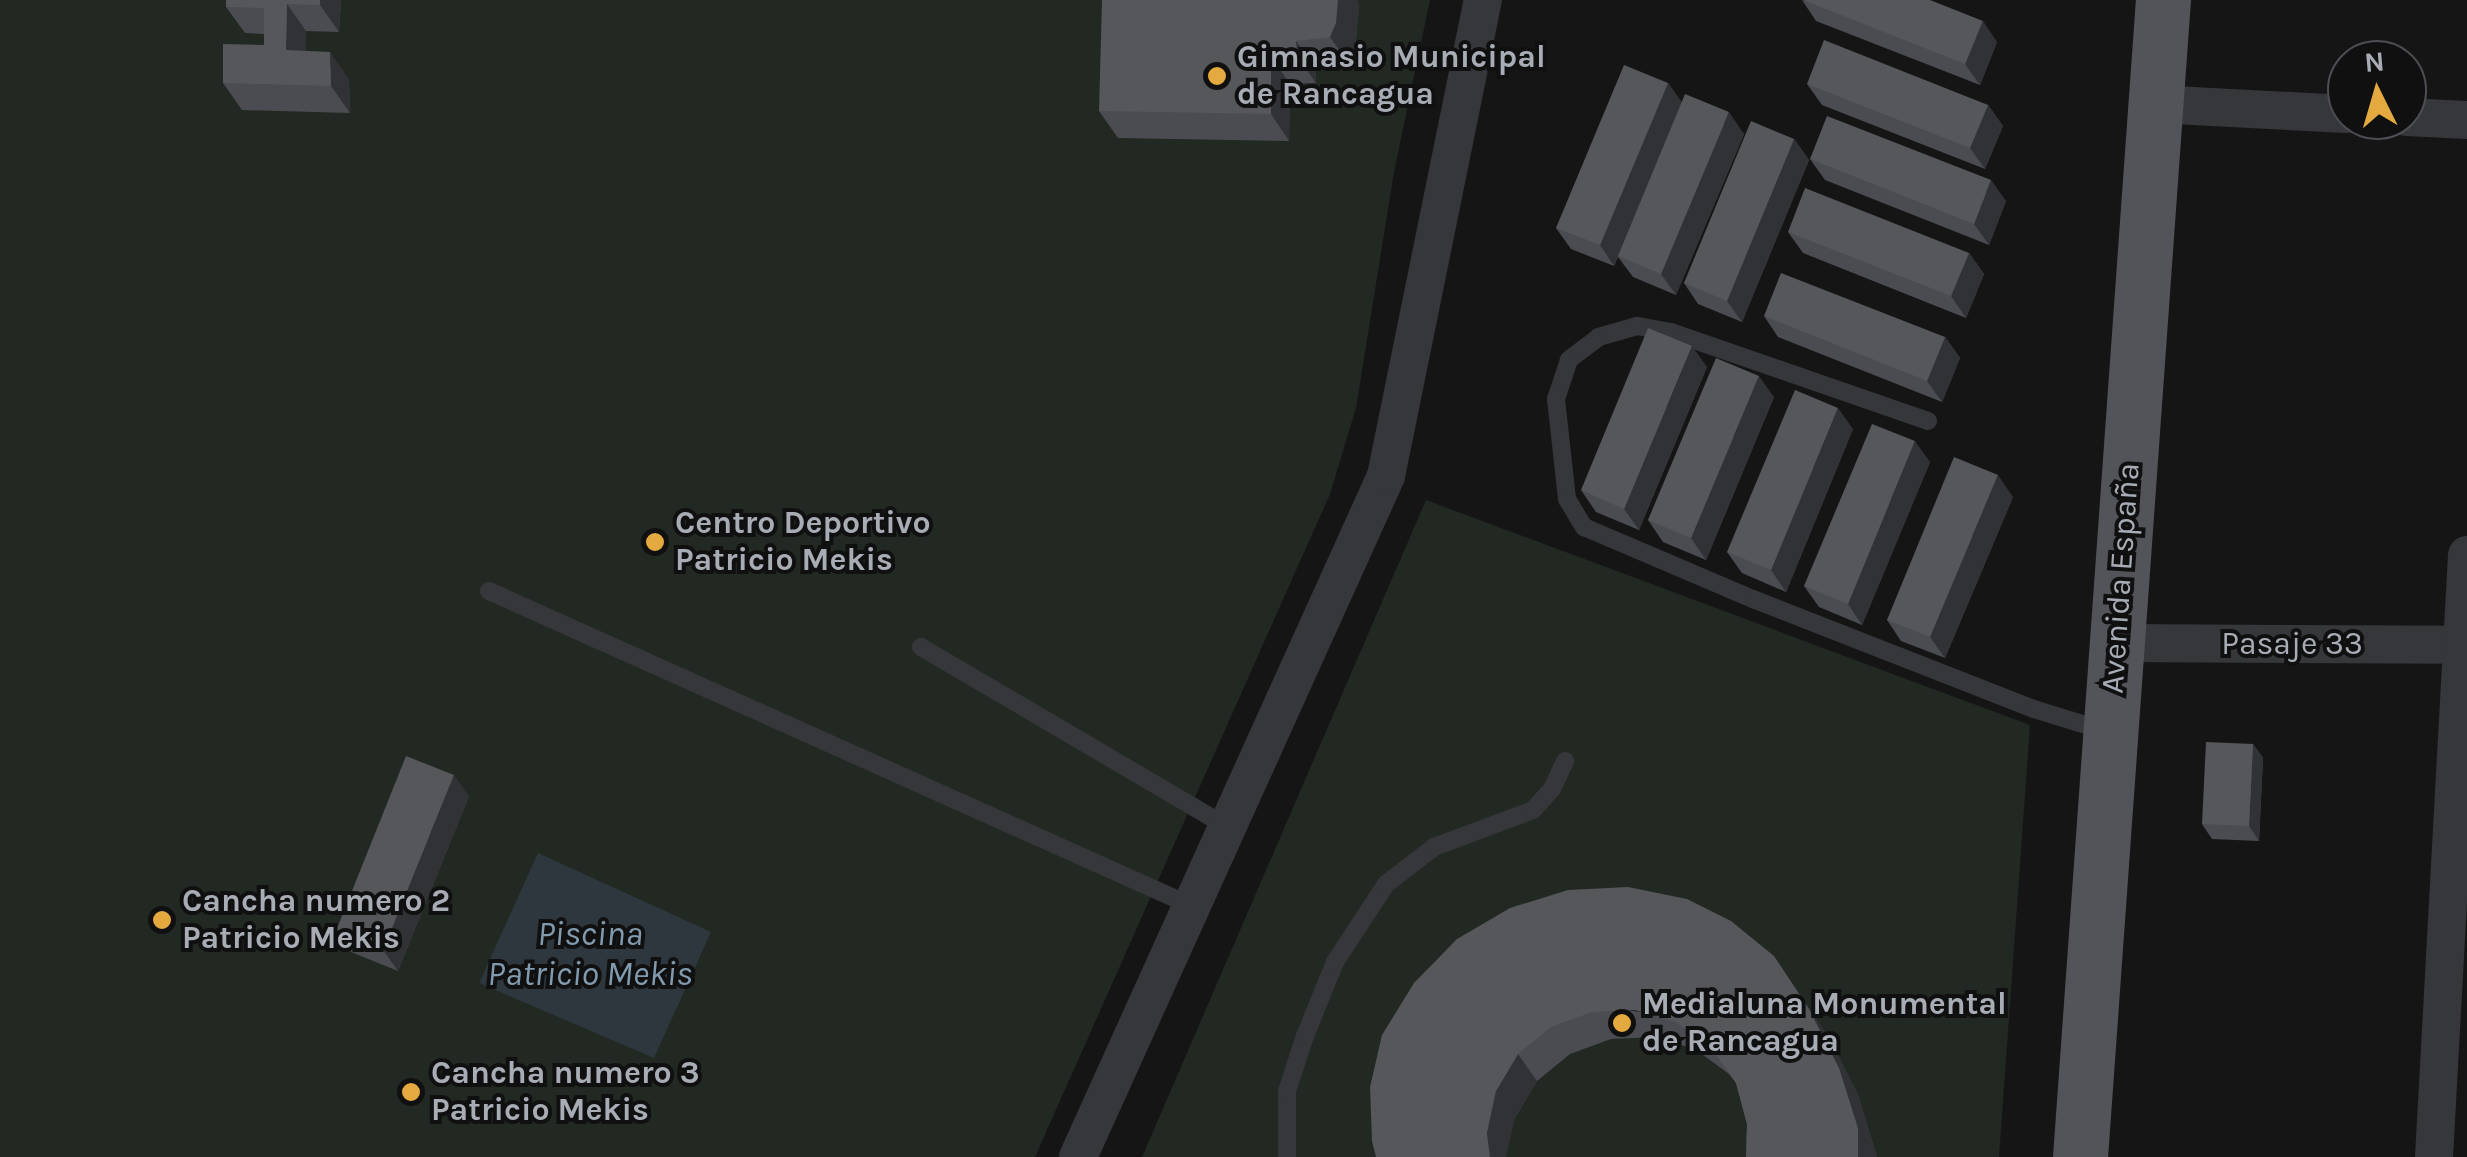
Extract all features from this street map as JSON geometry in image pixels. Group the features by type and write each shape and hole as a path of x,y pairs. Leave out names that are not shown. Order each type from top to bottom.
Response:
{"main road":[{"name":"Avenida España","path":"2080,1157 2162,0"}],"street":[{"path":"1078,1157 1386,476 1483,0"},
{"path":"2155,104 2327,113"},
{"path":"2427,118 2467,120"},
{"path":"2434,1157 2467,556"},
{"name":"Pasaje 33","path":"2117,644 2464,645"}],"lane":[{"path":"1928,420 1671,332 1637,326 1599,336 1569,360 1556,399 1566,499 1584,526 1928,668 2110,733"},
{"path":"489,591 1194,907"},
{"path":"921,646 1229,828"},
{"path":"1286,1157 1286,1091 1305,1036 1335,962 1386,884 1434,847 1533,810 1552,789 1565,760"}],"shaded area":[{"name":"Centro Deportivo Patricio Mekis","path":"0,0 1430,0 1394,172 1356,408 1330,494 1035,1157 0,1157"},
{"path":"1426,500 2030,725 1999,1157 1142,1157"}],"water":[{"name":"Piscina Patricio Mekis","path":"538,853 711,932 654,1058 479,983"}],"building":[{"path":"226,0 320,0 320,5 287,4 286,50 330,52 331,86 223,83 223,44 264,45 264,8 226,7"},
{"name":"Gimnasio Municipal de Rancagua","path":"1102,0 1338,0 1330,37 1296,41 1297,56 1271,57 1271,114 1099,111"},
{"path":"1803,0 1930,0 1983,21 1965,64"},
{"path":"1824,40 1988,105 1970,148 1807,84"},
{"path":"1624,65 1668,83 1600,245 1556,228"},
{"path":"1685,94 1729,112 1661,274 1618,256"},
{"path":"1827,116 1991,180 1974,224 1810,159"},
{"path":"1751,121 1794,139 1727,301 1684,283"},
{"path":"1805,188 1969,253 1951,296 1788,232"},
{"path":"1781,273 1945,337 1927,381 1764,316"},
{"path":"1648,328 1692,346 1624,509 1581,490"},
{"path":"1716,358 1759,376 1691,538 1648,520"},
{"path":"1795,390 1838,408 1771,570 1727,552"},
{"path":"1872,424 1915,441 1848,604 1804,586"},
{"path":"1954,457 1998,475 1930,637 1887,620"},
{"path":"2206,742 2253,744 2249,826 2202,824"},
{"path":"406,756 454,775 383,950 336,931"},
{"name":"Medialuna Monumental de Rancagua","path":"1628,887 1687,899 1731,921 1774,956 1809,1009 1839,1068 1858,1128 1858,1157 1746,1157 1747,1124 1736,1083 1711,1048 1676,1022 1635,1010 1592,1012 1551,1027 1518,1054 1496,1091 1487,1133 1490,1157 1376,1157 1370,1087 1382,1035 1414,983 1457,939 1510,908 1568,890"}],"place":[{"name":"Gimnasio Municipal de Rancagua","path":"1217,76"},
{"name":"Centro Deportivo Patricio Mekis","path":"655,542"},
{"name":"Cancha numero 2 Patricio Mekis","path":"162,920"},
{"name":"Medialuna Monumental de Rancagua","path":"1622,1023"},
{"name":"Cancha numero 3 Patricio Mekis","path":"411,1092"}]}
